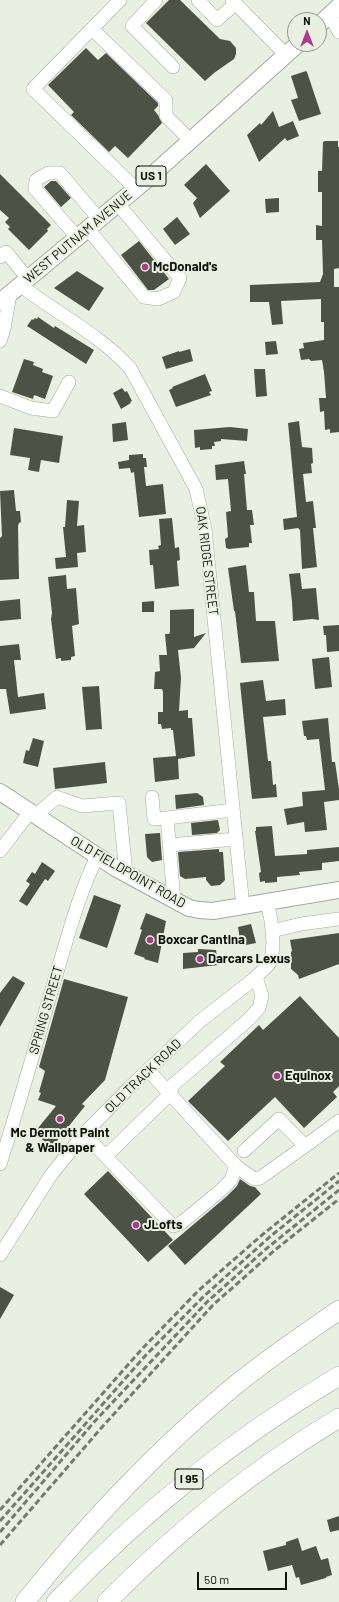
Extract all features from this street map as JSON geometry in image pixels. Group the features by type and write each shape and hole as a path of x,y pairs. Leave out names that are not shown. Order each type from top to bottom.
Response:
{"highway":[{"path":"25,1602 58,1561 109,1503 175,1438 234,1386 266,1361 339,1310"},
{"name":"I 95","path":"56,1602 110,1547 175,1490 252,1431 339,1376"},
{"path":"107,1602 155,1556 245,1482 292,1448 339,1418"},
{"path":"118,1602 155,1556"}],"main road":[{"name":"WEST PUTNAM AVENUE","path":"15,290 136,189 289,52"},
{"name":"OLD FIELDPOINT ROAD","path":"0,792 97,857 189,908 213,910 243,907 339,890"}],"street":[{"path":"120,0 33,89 136,189"},
{"path":"156,0 132,26 173,67"},
{"path":"198,0 217,20 233,2 286,55"},
{"path":"329,15 339,32"},
{"path":"92,29 166,100 166,116 191,141"},
{"path":"88,228 60,218 35,189 36,180 48,173 60,173 88,228 144,297 158,299 174,292 180,278 118,204"},
{"name":"OAK RIDGE STREET","path":"2,251 15,290 43,303 102,342 119,356 130,368 196,489 205,529 243,907"},
{"path":"0,341 15,290"},
{"path":"0,396 31,408 52,411 69,382"},
{"path":"0,850 33,814 57,797 82,806 119,803 126,874"},
{"path":"152,797 154,819 233,810"},
{"path":"167,818 174,901"},
{"path":"169,845 236,839"},
{"name":"SPRING STREET","path":"0,1164 22,1095 70,928 87,876 97,857"},
{"name":"OLD TRACK ROAD","path":"0,1255 51,1175 84,1134 200,1021 256,977 269,964 272,955 272,931 268,902"},
{"path":"272,931 301,924 339,919"},
{"path":"106,1156 170,1094 173,1085 260,1008 262,996 256,977"},
{"path":"148,1070 236,1166 254,1179 260,1178 339,1121"},
{"path":"244,1151 279,1119 305,1146"},
{"path":"84,1134 173,1226 180,1224 220,1191 231,1180 236,1166"}],"building":[{"path":"169,0 180,0 220,39 230,41 236,48 234,59 205,81 146,23"},
{"path":"86,48 98,60 106,53 158,103 158,106 154,110 162,123 128,158 115,146 109,152 71,115 74,112 48,85"},
{"path":"306,71 321,114 299,121 291,100 298,98 291,76"},
{"path":"273,111 279,127 293,121 299,136 287,141 285,138 259,162 247,135 260,123 261,125"},
{"path":"338,141 339,147 339,268 334,269 334,287 339,287 339,432 330,433 330,429 325,430 324,411 320,412 319,398 326,398 322,360 301,360 299,349 304,348 303,343 324,340 324,322 321,322 321,299 281,301 283,324 272,325 269,302 250,302 250,285 320,282 323,274 322,240 316,240 316,225 322,226 322,192 318,192 318,171 322,171 323,142"},
{"path":"206,164 230,191 200,218 193,203 197,198 184,185"},
{"path":"0,174 51,225 47,229 48,231 29,250 8,229 10,227 5,222 9,218 0,210"},
{"path":"51,181 56,181 71,198 61,207 44,187"},
{"path":"279,198 279,212 266,213 265,199"},
{"path":"177,217 190,234 175,245 163,229"},
{"name":"McDonald's","path":"139,241 169,279 154,290 148,290 121,255"},
{"path":"77,271 104,288 89,311 54,288"},
{"path":"38,317 54,328 55,326 94,350 86,364 27,326 32,319 37,319"},
{"path":"276,341 278,354 266,355 265,342"},
{"path":"190,349 193,361 166,369 162,357"},
{"path":"24,359 34,362 33,365 43,369 42,372 53,376 45,399 34,395 33,399 12,392"},
{"path":"254,369 265,369 267,396 256,397"},
{"path":"205,374 212,391 209,392 211,395 176,407 169,390 173,388 172,387"},
{"path":"122,388 125,392 127,391 132,401 121,409 113,393"},
{"path":"299,421 302,447 312,448 312,473 303,474 306,502 313,501 316,528 313,528 317,567 302,569 300,530 298,528 284,530 283,519 297,517 288,423"},
{"path":"126,422 128,440 113,442 112,424"},
{"path":"230,427 248,429 247,441 221,439 221,441 214,442 215,446 212,446 212,449 200,450 200,447 195,448 194,430"},
{"path":"14,428 63,436 59,463 41,460 39,472 28,470 30,458 10,455"},
{"path":"143,454 143,458 146,458 147,467 144,467 146,486 163,484 166,514 139,517 134,472 131,473 130,468 119,469 118,462 129,460 129,455"},
{"path":"244,461 246,474 244,474 247,510 252,510 254,525 250,525 252,543 249,543 249,547 229,549 226,548 225,539 228,537 226,512 231,511 228,479 216,480 215,465"},
{"path":"14,490 16,511 20,511 21,522 18,526 19,579 0,580 0,538 2,536 0,491"},
{"path":"67,500 79,501 77,526 84,525 86,552 77,553 78,567 56,569 55,558 66,557 63,527 65,527"},
{"path":"172,518 175,548 179,547 180,560 177,561 179,586 155,589 153,565 150,565 149,550 159,549 158,546 161,545 159,519"},
{"path":"246,565 249,592 254,592 256,621 275,621 279,661 241,663 228,568"},
{"path":"300,573 302,589 316,588 319,620 312,619 293,621 289,574"},
{"path":"66,575 67,589 76,588 79,624 72,626 75,656 71,657 71,660 61,661 61,658 56,659 48,577"},
{"path":"20,599 21,619 0,621 0,601"},
{"path":"154,601 154,612 142,612 142,602"},
{"path":"194,609 194,637 206,633 194,648 178,650 181,678 179,711 188,710 188,718 192,718 195,756 178,759 179,779 155,782 153,758 176,756 173,730 171,730 171,728 162,729 161,724 158,724 158,712 163,712 163,692 162,689 154,689 155,672 160,671 159,655 167,655 165,634 169,634 170,632 170,610"},
{"path":"339,625 339,651 327,652 326,635 324,635 323,626"},
{"path":"19,644 21,660 14,660 18,697 44,693 46,709 10,714 6,689 0,689 0,646"},
{"path":"329,657 332,687 315,689 312,659"},
{"path":"263,680 266,701 285,699 286,715 263,717 268,761 271,761 273,785 276,784 277,797 252,799 240,683"},
{"path":"99,686 102,729 86,730 82,687"},
{"path":"328,718 332,762 335,762 339,800 324,802 327,830 305,832 304,822 287,825 284,809 303,806 302,792 325,790 319,739 307,740 306,736 304,736 302,721"},
{"path":"33,738 44,741 38,767 23,763 26,750 29,751"},
{"path":"105,762 107,783 55,789 53,768"},
{"path":"197,793 203,797 204,805 176,809 175,795"},
{"path":"218,820 220,830 217,833 192,835 191,823"},
{"path":"272,826 275,856 307,854 307,850 339,847 339,861 322,863 322,870 299,872 300,875 277,877 277,882 260,882 259,873 261,872 255,831 256,827"},
{"path":"160,833 162,860 152,862 147,857 145,834"},
{"path":"219,849 219,852 223,852 225,880 220,885 211,886 206,880 206,877 185,879 180,876 178,852"},
{"path":"42,862 55,871 48,881 45,879 27,906 19,901 30,884 26,881 32,872 35,874"},
{"path":"94,895 121,905 107,948 79,938"},
{"name":"Boxcar Cantina","path":"146,913 166,921 158,963 134,954 142,930 140,929"},
{"path":"251,924 256,943 241,946 238,927"},
{"path":"339,933 339,964 299,979 298,975 291,969 292,951 290,940"},
{"name":"Darcars Lexus","path":"198,949 216,950 218,965 183,969 183,953 198,952"},
{"path":"13,976 25,983 0,1027 0,993"},
{"path":"64,979 128,997 105,1080 82,1104 85,1106 52,1147 34,1133 56,1106 38,1100 41,1093 39,1092 45,1071 39,1067"},
{"name":"Equinox","path":"300,996 339,1038 339,1086 333,1092 337,1097 304,1128 275,1097 228,1141 188,1101 225,1066 220,1062 259,1025 263,1030"},
{"path":"108,1171 173,1240 148,1262 84,1194"},
{"path":"240,1179 250,1186 255,1187 261,1194 185,1265 168,1246 226,1197 237,1186"},
{"path":"0,1287 14,1295 0,1319"},
{"path":"339,1516 339,1530 330,1532 327,1520"},
{"path":"298,1538 302,1551 316,1546 321,1560 328,1558 332,1575 301,1585 299,1577 296,1578 292,1565 268,1571 263,1551 286,1545 286,1542"}],"railway":[{"path":"0,1510 141,1350 198,1291 262,1235 339,1173"},
{"path":"0,1521 146,1355 204,1296 272,1235 339,1181"},
{"path":"0,1532 95,1421 208,1301 266,1249 339,1190"},
{"path":"0,1545 103,1426 213,1305 275,1250 339,1199"}],"place":[{"name":"McDonald's","path":"145,267"},
{"name":"Boxcar Cantina","path":"150,940"},
{"name":"Darcars Lexus","path":"200,959"},
{"name":"Equinox","path":"277,1076"},
{"name":"Mc Dermott Paint & Wallpaper","path":"60,1119"},
{"name":"JLofts","path":"136,1225"}]}
